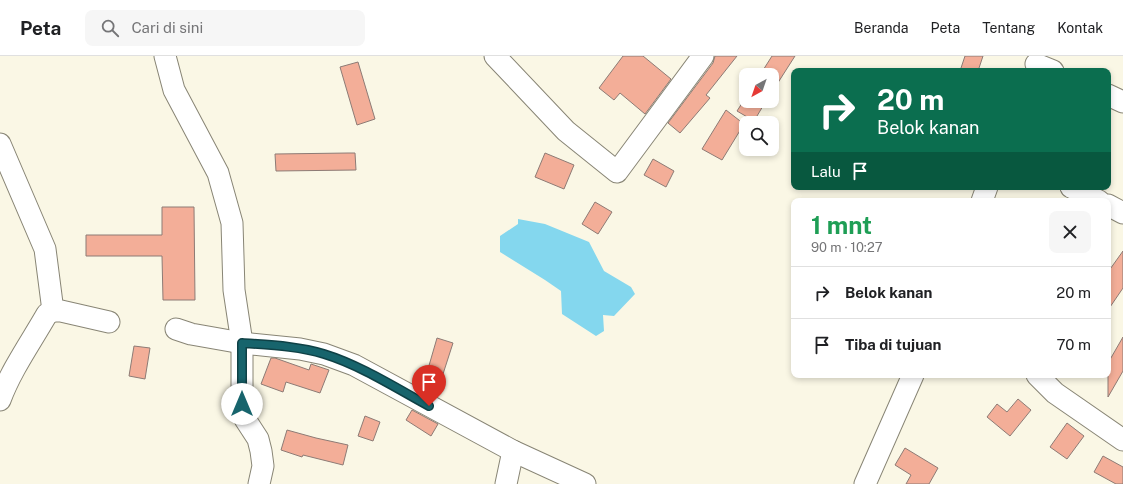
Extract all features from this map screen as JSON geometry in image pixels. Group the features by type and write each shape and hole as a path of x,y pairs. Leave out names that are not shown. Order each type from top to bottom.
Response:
{"street":[{"path":"165,56 174,90 218,173 232,223 234,290 242,343 242,404 245,419 258,439 261,451 262,466 259,484"},
{"path":"495,56 566,131 617,172 703,56"},
{"path":"1111,96 1123,102"},
{"path":"0,144 45,249 53,311"},
{"path":"1076,190 1093,198"},
{"path":"1111,206 1123,212"},
{"path":"0,400 20,360 47,314 53,311 61,311 109,322"},
{"path":"176,329 191,334 242,343 300,349 324,354 354,365 513,450 585,484"},
{"path":"865,484 912,378"},
{"path":"1040,378 1055,393 1123,440"},
{"path":"506,484 513,450"}],"water":[{"path":"518,219 545,224 589,242 604,271 631,287 635,294 614,316 603,315 604,331 596,336 562,314 561,291 500,252 500,236 518,224"}],"building":[{"path":"623,56 643,56 671,79 645,114 620,93 614,100 599,88"},
{"path":"715,56 737,56 706,95 710,98 680,133 668,123 713,63"},
{"path":"772,56 795,56 779,81 779,68 764,68"},
{"path":"965,56 983,56 979,68 961,68"},
{"path":"358,62 375,119 357,125 340,67"},
{"path":"739,108 762,108 757,116 746,116 737,111"},
{"path":"726,110 739,120 739,132 722,160 702,149"},
{"path":"355,153 356,170 276,171 275,154"},
{"path":"545,153 574,165 564,189 535,177"},
{"path":"653,159 674,171 666,187 644,175"},
{"path":"595,202 612,212 598,234 582,224"},
{"path":"162,207 194,207 195,300 163,300 162,256 86,256 86,235 162,235"},
{"path":"1123,251 1123,288 1111,306 1111,268"},
{"path":"1123,337 1123,371 1108,397 1108,378 1111,378 1111,358"},
{"path":"437,338 453,343 443,374 428,369"},
{"path":"134,346 150,348 145,379 129,376"},
{"path":"271,358 275,358 309,370 311,364 329,370 320,393 286,382 283,392 261,384"},
{"path":"1018,399 1031,410 1010,436 987,417 997,404 1007,412"},
{"path":"412,410 438,424 431,436 406,420"},
{"path":"365,416 380,422 373,441 358,436"},
{"path":"1067,423 1084,436 1067,459 1050,447"},
{"path":"287,430 348,445 343,465 303,455 302,457 281,450"},
{"path":"905,448 938,468 929,484 906,484 911,475 895,465"},
{"path":"1103,456 1123,467 1123,484 1116,484 1094,472"}],"route":[{"path":"242,404 242,343 300,349 324,354 354,365 429,406"}]}
